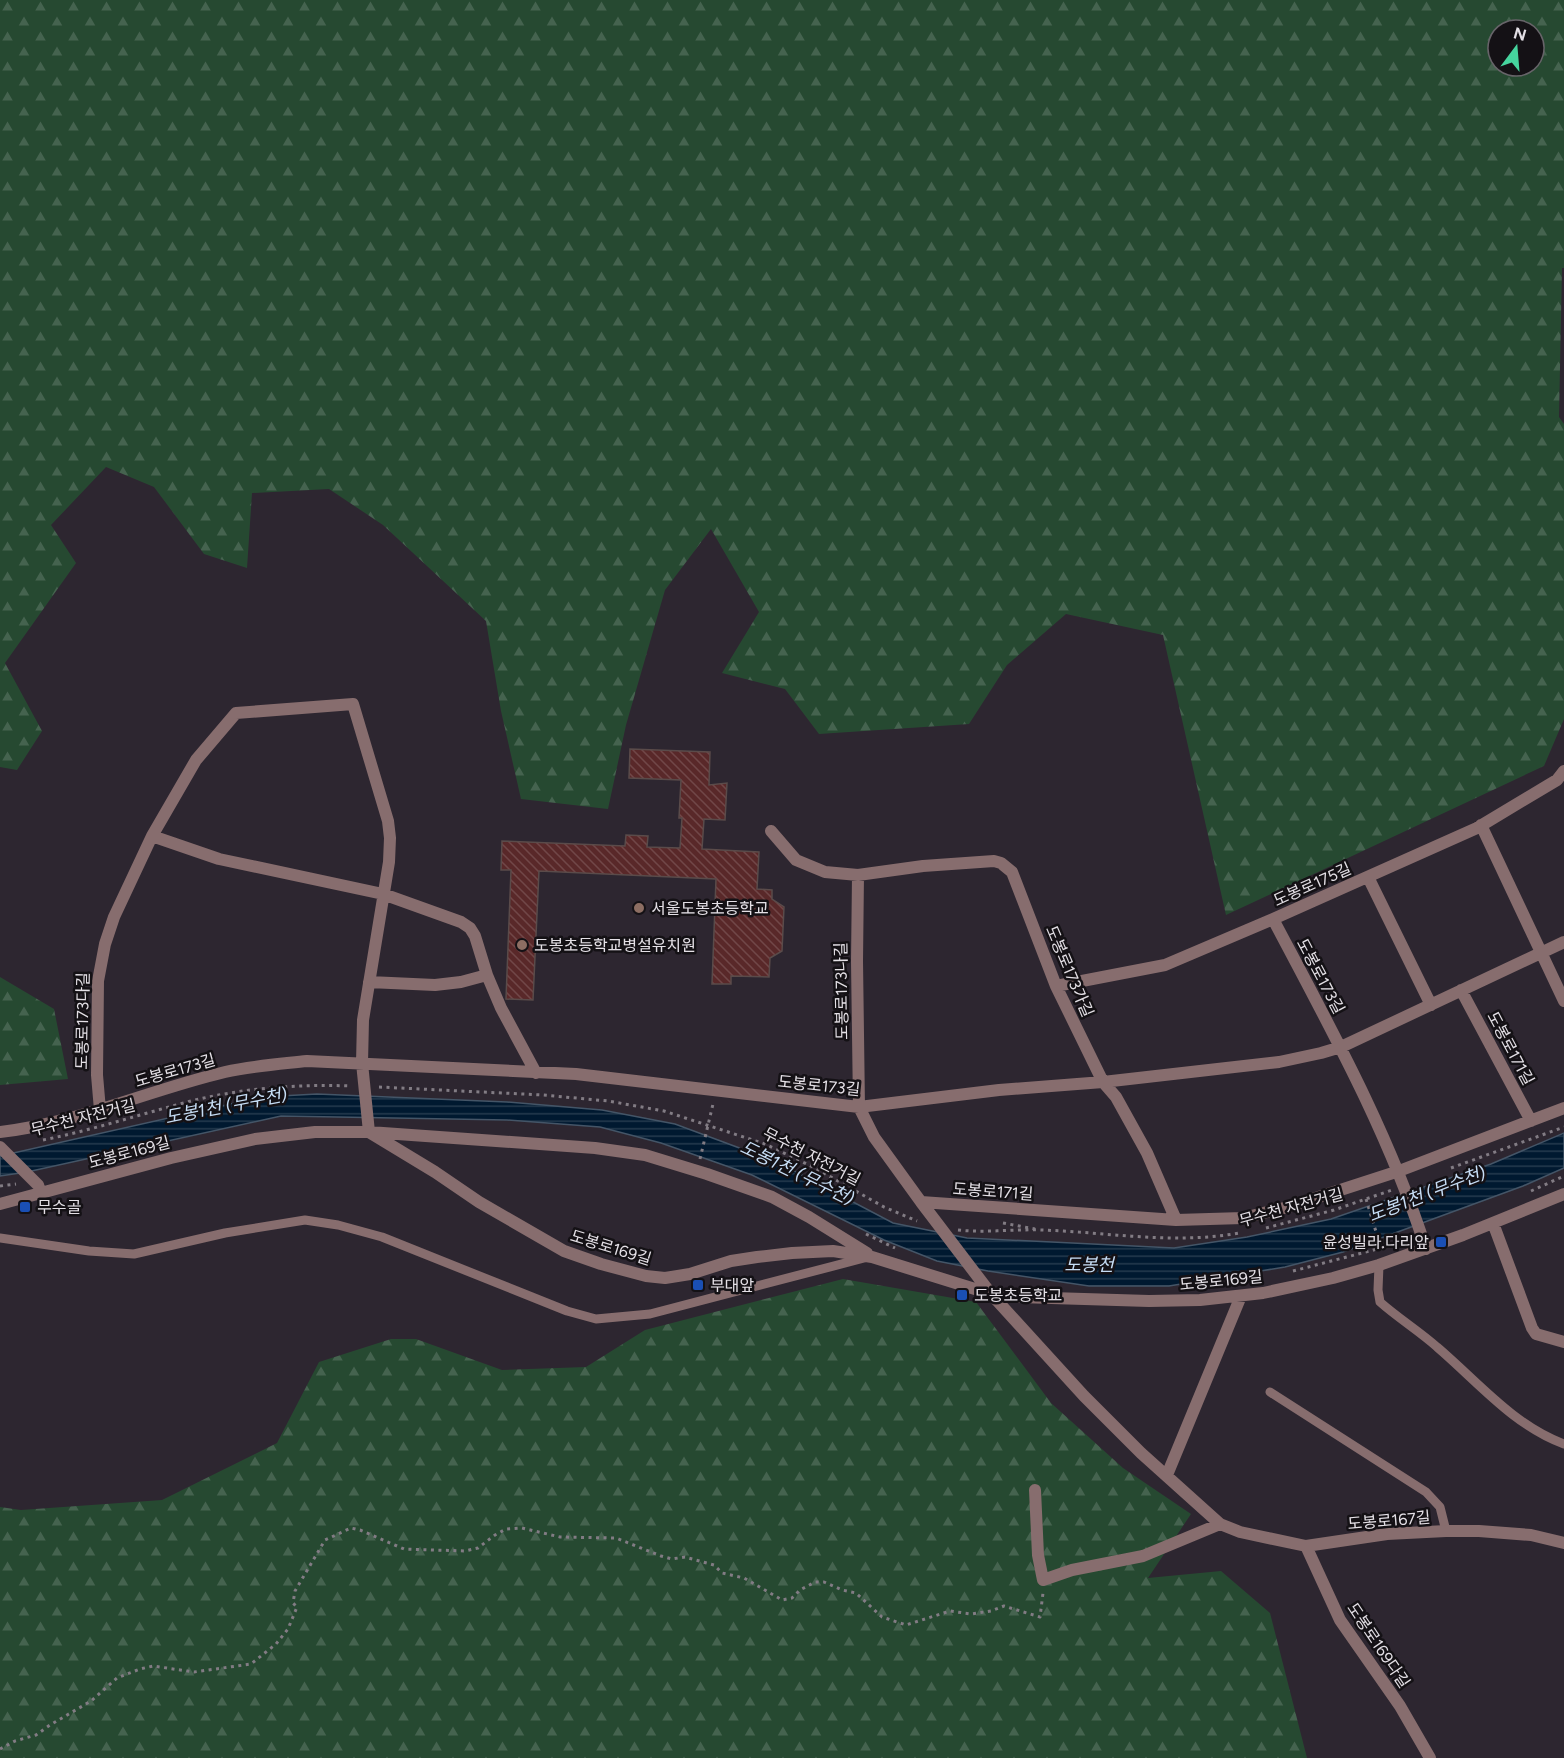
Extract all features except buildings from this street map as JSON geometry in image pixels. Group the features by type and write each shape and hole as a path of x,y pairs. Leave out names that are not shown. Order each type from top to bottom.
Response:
{"street":[{"name":"도봉로173다길","path":"100,1110 96,1001 100,963 114,917 152,836 196,760 236,713 353,704 388,821 389,862 383,894"},
{"name":"도봉로175길","path":"1056,986 1165,965 1273,920 1480,825 1557,780 1564,771"},
{"path":"1480,825 1564,1001"},
{"path":"771,831 796,860 825,872 858,875"},
{"path":"152,836 219,859 383,894 445,916 470,928 501,1008 536,1073"},
{"name":"도봉로173가길","path":"858,875 923,866 994,861 1001,863 1012,872 1056,986 1103,1082"},
{"name":"도봉로173나길","path":"858,875 859,1107"},
{"path":"1368,877 1431,1005"},
{"path":"368,1129 363,1068 363,1020 383,894"},
{"name":"도봉로173길","path":"1273,920 1341,1047"},
{"name":"도봉로173길","path":"0,1132 37,1127 235,1070 307,1061 363,1068 576,1074 859,1107 999,1090 1103,1082 1279,1062 1341,1047 1564,942"},
{"path":"369,982 435,985 461,982 488,975"},
{"name":"도봉로171길","path":"1461,990 1531,1121"},
{"path":"1341,1047 1399,1178 1425,1245"},
{"path":"1103,1082 1116,1097 1147,1153 1176,1220"},
{"path":"859,1107 874,1137 921,1202"},
{"name":"도봉로171길","path":"921,1202 1176,1220 1227,1220 1262,1214 1399,1178 1564,1108"},
{"name":"도봉로169길","path":"368,1129 479,1202 564,1251 646,1276 665,1278 690,1274 730,1261 792,1252 833,1251 872,1257 989,1291 1019,1297 1149,1301 1200,1300 1292,1287 1379,1265 1425,1245 1493,1223 1564,1194"},
{"name":"도봉로169길","path":"0,1204 39,1189 255,1139 368,1129 595,1148 645,1155 772,1197 809,1217 872,1257"},
{"path":"0,1147 39,1189"},
{"name":"도봉로167길","path":"921,1202 928,1219 989,1291 1084,1396 1141,1453 1220,1524 1240,1532 1306,1546 1387,1534 1446,1531 1531,1535 1564,1544"},
{"path":"1493,1223 1532,1328 1536,1334 1564,1342"},
{"path":"1167,1475 1241,1296"},
{"path":"1035,1490 1038,1555 1043,1580 1072,1570 1143,1556 1220,1524"},
{"name":"도봉로169다길","path":"1306,1546 1340,1620 1400,1706 1430,1758"}],"lane":[{"path":"0,1238 89,1251 134,1254 225,1233 304,1220 338,1225 382,1237 567,1311 596,1319 650,1314 872,1257"},
{"path":"1379,1265 1380,1302 1433,1343 1530,1428 1564,1444"},
{"path":"1270,1392 1426,1492 1440,1507 1446,1531"}],"path":[{"name":"무수천 자전거길","path":"42,1141 192,1101 228,1094 271,1087 360,1086"},
{"name":"무수천 자전거길","path":"371,1086 497,1092 608,1101 664,1111 765,1144 813,1167 893,1211 928,1219"},
{"path":"700,1160 716,1090"},
{"path":"1450,1168 1564,1127"},
{"name":"무수천 자전거길","path":"1258,1230 1366,1199 1399,1178"},
{"path":"1366,1199 1381,1248"},
{"name":"무수천 자전거길","path":"949,1229 979,1232 1040,1230 1189,1238 1242,1233"},
{"path":"0,1749 15,1741 36,1735 91,1701 117,1678 140,1669 153,1666 194,1672 250,1664 276,1644 288,1629 297,1607 293,1603 295,1591 325,1540 351,1528 404,1549 471,1550 478,1548 495,1534 506,1529 522,1527 560,1537 616,1538 661,1556 672,1559 685,1557 714,1565 722,1573 744,1578 778,1599 792,1598 800,1590 815,1582 824,1582 856,1593 882,1617 906,1625 950,1611 971,1614 1004,1606 1040,1617 1043,1580"}],"green space":[{"path":"0,0 1564,0 1564,268 1562,268 1559,417 1564,424 1564,719 1544,766 1226,915 1163,635 1066,614 1007,665 969,724 819,734 785,689 722,673 759,612 711,529 665,590 626,725 608,809 521,799 501,711 486,621 383,525 329,489 252,493 247,568 204,554 154,487 106,467 51,525 76,563 5,663 42,731 17,770 0,767"},
{"path":"0,977 54,1009 68,1079 0,1085"},
{"path":"843,1279 976,1302 1051,1403 1123,1468 1191,1514 1148,1578 1221,1571 1270,1613 1307,1758 0,1758 0,1507 21,1510 162,1500 277,1443 319,1362 391,1339 416,1339 502,1370 586,1367 645,1330"}],"water":[{"name":"도봉천","path":"317,1094 507,1102 602,1110 675,1124 777,1162 893,1223 967,1238 1174,1248 1247,1237 1331,1219 1491,1164 1564,1133 1564,1168 1523,1186 1343,1252 1285,1267 1169,1286 1089,1286 937,1261 884,1240 752,1175 661,1143 600,1127 507,1120 281,1116 0,1176 0,1156 262,1097"}],"place":[{"name":"서울도봉초등학교","path":"639,908"},
{"name":"도봉초등학교병설유치원","path":"522,945"},
{"name":"무수골","path":"25,1207"},
{"name":"윤성빌라.다리앞","path":"1441,1242"},
{"name":"부대앞","path":"698,1285"},
{"name":"도봉초등학교","path":"962,1295"}],"water label":[{"name":"도봉1천 (무수천)","path":"226,1106"},
{"name":"도봉1천 (무수천)","path":"797,1173"},
{"name":"도봉1천 (무수천)","path":"1427,1194"}]}
